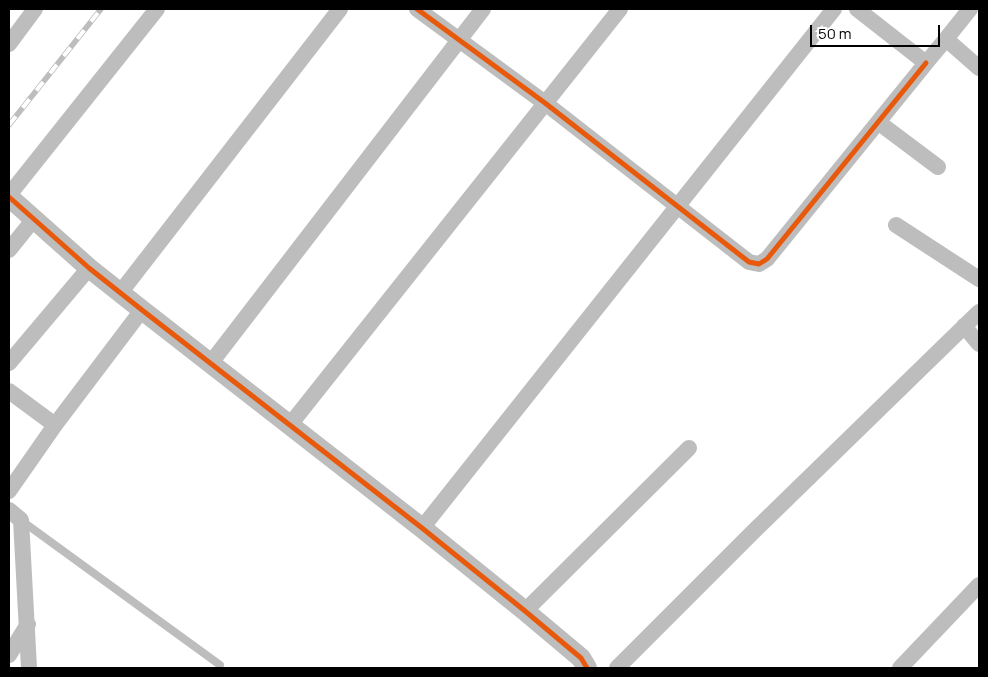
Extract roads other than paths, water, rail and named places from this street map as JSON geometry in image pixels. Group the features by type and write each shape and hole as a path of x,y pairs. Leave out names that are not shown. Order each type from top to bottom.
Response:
{"street":[{"path":"9,44 35,9"},
{"path":"157,9 9,196 89,268 120,293 526,611 581,658 587,668"},
{"path":"120,293 340,9"},
{"path":"417,9 545,103 750,262 759,264 767,259 970,9"},
{"path":"210,364 458,39 483,9"},
{"path":"289,426 620,9"},
{"path":"422,528 834,9"},
{"path":"856,9 926,63"},
{"path":"946,39 979,68"},
{"path":"878,122 938,167"},
{"path":"9,250 34,219"},
{"path":"896,225 979,279"},
{"path":"9,363 89,268"},
{"path":"9,491 142,310"},
{"path":"617,668 754,531 979,312"},
{"path":"964,326 979,344"},
{"path":"9,391 55,426"},
{"path":"526,611 689,448"},
{"path":"15,515 28,624 29,668"},
{"path":"900,668 979,585"},
{"path":"9,655 28,624"}],"lane":[{"path":"15,515 220,665"}],"railway":[{"path":"9,125 101,9"}]}
